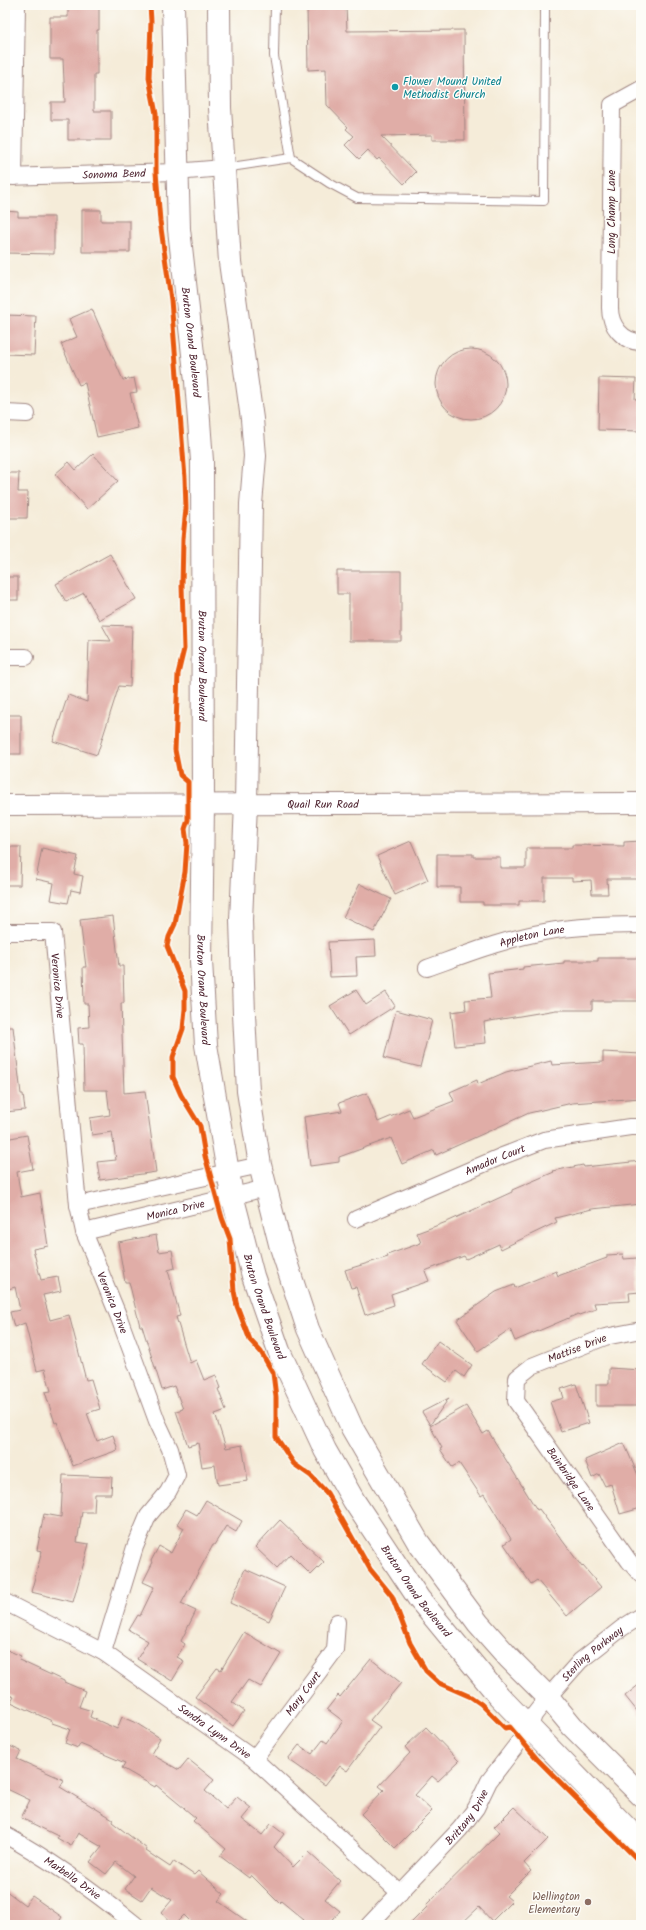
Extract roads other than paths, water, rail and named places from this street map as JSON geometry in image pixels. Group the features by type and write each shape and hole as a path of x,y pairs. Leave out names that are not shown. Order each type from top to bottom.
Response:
{"main road":[{"name":"Bruton Orand Boulevard","path":"173,5 176,172 179,229 198,402 202,461 203,804 201,961 206,1045 212,1092 232,1196 253,1276 279,1351 325,1450 350,1495 419,1599 499,1696 529,1729 641,1843"},
{"path":"219,5 220,108 230,262 252,419 255,456 251,512 246,804 241,920 248,1091 260,1165 280,1244 308,1329 352,1428 418,1542 478,1623 509,1658 548,1697 572,1726 641,1795"}],"street":[{"path":"9,177 17,5"},
{"name":"Long Champ Lane","path":"637,342 620,334 610,318 611,119 612,105 641,88"},
{"name":"Sonoma Bend","path":"9,177 176,172 223,168"},
{"path":"5,414 27,414"},
{"path":"5,657 26,658"},
{"name":"Quail Run Road","path":"5,805 641,803"},
{"name":"Appleton Lane","path":"427,968 474,952 544,932 610,925 641,925"},
{"name":"Veronica Drive","path":"5,932 53,932 78,1205 84,1232 118,1315 157,1421 170,1449 177,1475 168,1492 148,1516 136,1547 103,1652"},
{"name":"Amador Court","path":"356,1219 500,1157 544,1140 630,1127 641,1127"},
{"path":"78,1205 260,1165"},
{"name":"Monica Drive","path":"84,1232 266,1188"},
{"name":"Mattise Drive","path":"518,1378 532,1366 605,1337 641,1330"},
{"name":"Bainbridge Lane","path":"518,1378 516,1401 629,1561 641,1575"},
{"name":"Sandra Lynn Drive","path":"5,1602 103,1652 254,1758 400,1893"},
{"name":"Sterling Parkway","path":"548,1697 580,1661 622,1628 641,1616"},
{"name":"Mary Court","path":"254,1758 335,1650 337,1622"},
{"name":"Brittany Drive","path":"369,1925 468,1819 476,1808 496,1770 529,1729 534,1715 548,1697"},
{"name":"Marbella Drive","path":"5,1835 27,1847 112,1906 136,1925"}],"lane":[{"path":"275,5 274,56 291,158"},
{"path":"223,168 291,158 329,183 357,198 544,201 545,5"}],"place":[{"name":"Flower Mound United Methodist Church","path":"395,87"},
{"name":"Wellington Elementary","path":"588,1902"}]}
